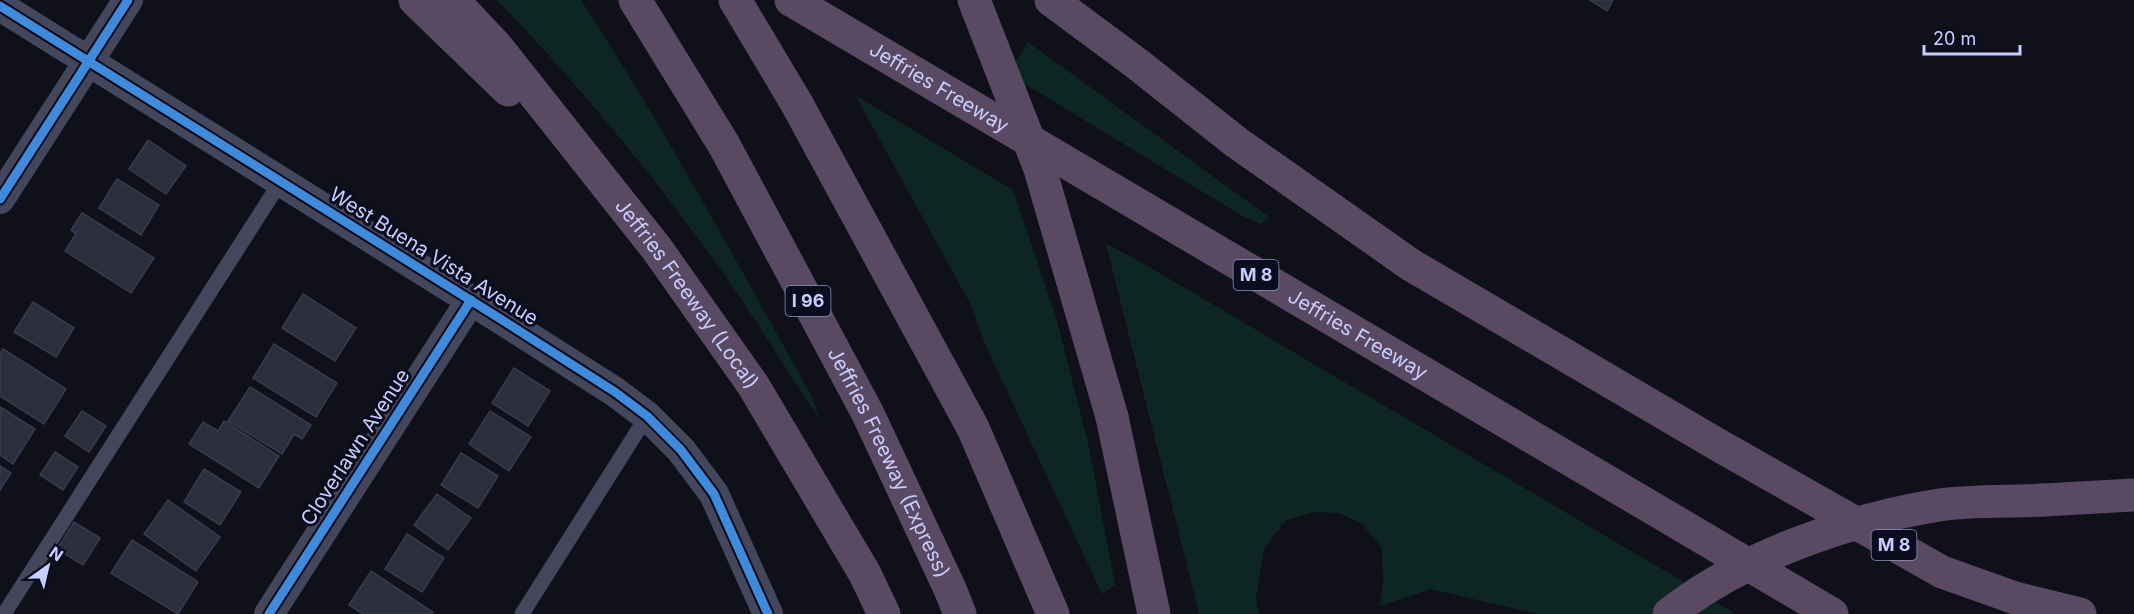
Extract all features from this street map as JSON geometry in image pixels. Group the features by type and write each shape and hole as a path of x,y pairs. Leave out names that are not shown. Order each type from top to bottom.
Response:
{"highway":[{"path":"415,0 545,128 657,249"},
{"name":"Jeffries Freeway (Local)","path":"453,0 496,47 657,249 753,385 865,574 884,614"},
{"name":"Jeffries Freeway (Express)","path":"635,0 724,145 868,414 960,614"},
{"path":"735,0 797,104 973,428 1053,614"},
{"name":"Jeffries Freeway","path":"791,0 1832,614"},
{"path":"974,0 1040,169 1077,292 1112,417 1154,614"},
{"path":"1051,0 1136,63"},
{"path":"1071,0 1136,63"},
{"name":"M 8","path":"1136,63 1236,142 1411,265 1720,446 1942,572 2015,598 2080,614"},
{"path":"1669,614 1726,578 1792,544 1869,520 1941,505 2134,495"}],"street":[{"path":"0,199 128,0"},
{"name":"West Buena Vista Avenue","path":"0,6 471,300 615,392 647,416 681,450 714,494 768,614"},
{"name":"Cloverlawn Avenue","path":"269,614 471,300"}],"lane":[{"path":"4,614 280,182"},
{"path":"522,614 647,416"}],"green space":[{"path":"497,0 581,0 699,195 810,393 821,421 741,299 686,221 594,107"},
{"path":"1028,42 1269,217 1260,224 1246,218 1008,74"},
{"path":"855,95 1013,190 1056,317 1089,447 1115,585 1102,594 985,344 971,305"},
{"path":"1106,244 1134,258 1735,614 1537,614 1431,589 1380,606 1383,582 1382,548 1362,524 1339,513 1315,512 1286,520 1264,549 1256,597 1259,614 1199,614"}],"building":[{"path":"1590,0 1613,0 1607,11"},
{"path":"148,140 186,166 166,194 129,169"},
{"path":"117,179 159,205 141,235 99,208"},
{"path":"82,213 154,258 131,293 65,251 76,234 71,230"},
{"path":"303,294 356,328 335,361 282,328"},
{"path":"33,302 74,328 56,357 14,332"},
{"path":"274,344 337,383 316,417 253,378"},
{"path":"3,349 66,389 44,424 0,396 0,353"},
{"path":"514,368 550,391 528,426 492,403"},
{"path":"250,387 311,425 302,439 294,434 282,454 228,421"},
{"path":"0,407 35,429 13,464 0,455"},
{"path":"82,411 106,426 89,452 65,436"},
{"path":"490,411 531,437 509,471 469,444"},
{"path":"224,421 279,456 259,488 189,444 203,422 218,431"},
{"path":"55,452 78,467 63,490 40,475"},
{"path":"461,453 498,476 478,508 441,485"},
{"path":"0,466 11,473 0,490"},
{"path":"204,469 241,492 220,525 184,502"},
{"path":"437,494 471,518 448,550 414,525"},
{"path":"168,500 220,537 196,571 144,534"},
{"path":"74,522 100,538 83,565 57,549"},
{"path":"407,534 444,558 422,592 385,569"},
{"path":"132,540 198,582 178,614 111,573"},
{"path":"371,571 433,612 431,614 363,614 349,605"}],"cycle path":[{"path":"0,199 128,0"},
{"path":"0,6 499,318 615,392 647,416 681,450 714,494 768,614"},
{"path":"269,614 471,300"}]}
